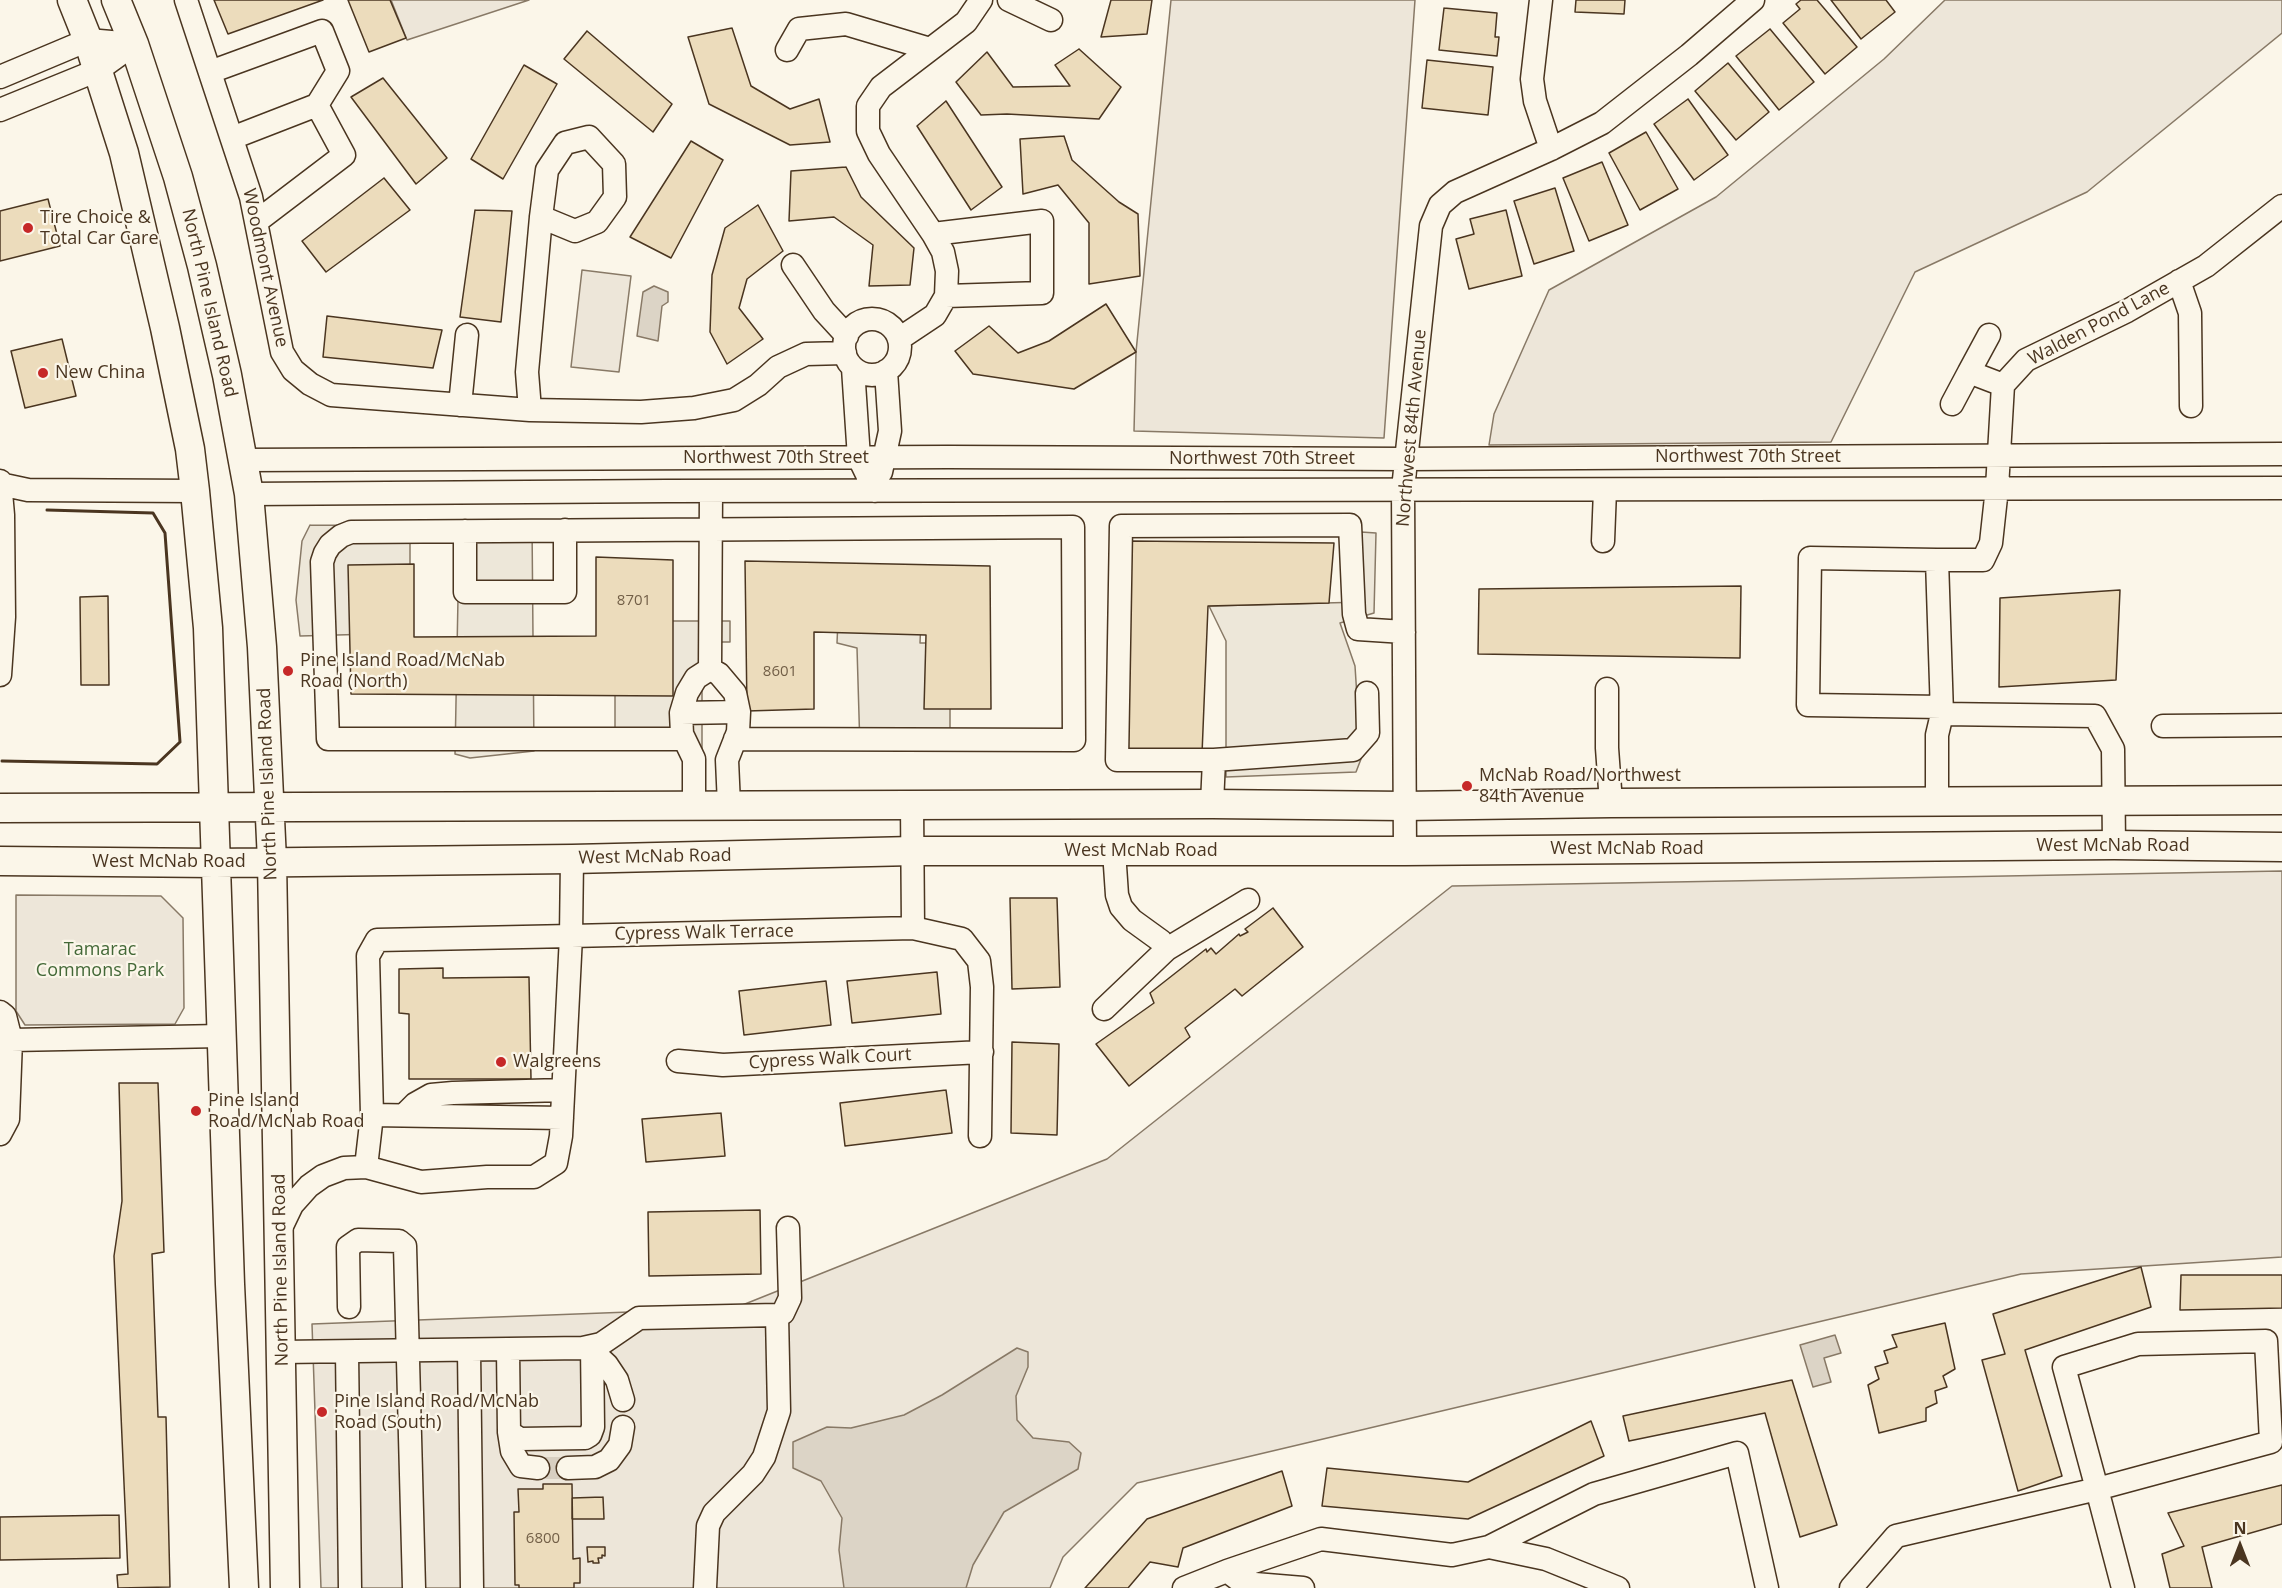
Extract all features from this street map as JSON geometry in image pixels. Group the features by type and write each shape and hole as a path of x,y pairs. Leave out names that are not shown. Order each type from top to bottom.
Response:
{"main road":[{"path":"72,0 88,40 124,153 165,328 190,449 195,492 208,628 221,1036 244,1588"},
{"name":"North Pine Island Road","path":"116,0 134,44 178,177 202,266 227,375 249,494 262,647 272,861 285,1588"},
{"path":"0,808 912,804 1212,804 1404,807 1611,803 2282,800"},
{"name":"West McNab Road","path":"0,861 215,863 572,859 913,851 1405,851 2114,845 2282,847"}],"street":[{"name":"Woodmont Avenue","path":"186,0 251,197 282,352 293,370 310,384 331,395 530,410 640,412 694,408 734,400 758,385 778,367 806,354 848,352"},
{"path":"899,339 935,315 946,296 947,271 943,252 933,234 879,154 868,131 868,106 881,87 966,22 981,0"},
{"path":"1009,0 1050,20"},
{"path":"1541,0 1532,79 1535,101 1551,149"},
{"name":"Northwest 84th Avenue","path":"1405,851 1403,489 1431,226 1440,205 1455,192 1551,149 1602,123 1689,55 1753,0"},
{"path":"787,50 799,29 846,24 930,49"},
{"path":"210,72 322,31 338,71 318,105 232,138"},
{"path":"0,77 88,40 134,44"},
{"path":"0,110 98,70 134,44"},
{"path":"256,222 344,155 318,105"},
{"name":"Walden Pond Lane","path":"2003,385 2026,360 2127,311 2206,266 2282,206"},
{"path":"530,410 527,372 541,217"},
{"path":"933,234 1042,221 1042,293 946,296"},
{"path":"793,265 848,352 869,375 886,371 898,357 899,339 887,324 878,320 860,322 848,352 859,458 875,491"},
{"path":"2179,281 2190,313 2191,406"},
{"path":"460,405 467,335"},
{"path":"1952,404 1989,335"},
{"path":"875,491 890,431 886,371"},
{"path":"1969,372 2003,385 1997,488 1991,543 1983,560 1810,558 1808,705 2095,716 2113,749 2114,845"},
{"name":"Northwest 70th Street","path":"243,460 1406,459 2282,454"},
{"path":"1081,458 1081,491"},
{"path":"411,459 412,493"},
{"path":"542,459 542,492"},
{"path":"0,675 4,617 3,515 0,483 28,490 195,492"},
{"name":"Northwest 70th Street","path":"249,494 2282,488"},
{"path":"1603,542 1605,490"},
{"path":"710,669 711,491"},
{"path":"1367,693 1368,733 1353,750 1214,760 1117,760 1121,526 1350,525 1354,614 1358,629 1404,632"},
{"path":"684,739 328,739 322,562 330,545 341,536 351,532 1073,527 1074,740 735,739"},
{"path":"465,531 465,592 565,592 565,530"},
{"path":"1936,801 1937,735 1942,710 1937,560"},
{"path":"710,669 719,674 735,693 739,712 738,732 727,760 729,805"},
{"path":"694,805 694,759 684,739 681,713 687,693 696,678 710,669"},
{"path":"1607,690 1607,748 1611,803"},
{"path":"681,713 739,712"},
{"path":"2163,726 2282,725"},
{"path":"1212,804 1214,760"},
{"path":"912,804 914,928"},
{"path":"1114,851 1117,895 1121,908 1132,920 1161,941 1167,949"},
{"path":"280,1230 292,1205 309,1186 323,1176 344,1168 366,1167 421,1182 487,1177 534,1177 556,1163 562,1118 571,936 572,859"},
{"path":"1104,1009 1167,949 1248,900"},
{"name":"Cypress Walk Terrace","path":"372,1115 368,956 377,940 914,928 962,939 980,961 982,987 980,1136"},
{"path":"0,1012 5,1016 11,1040 8,1119 0,1134"},
{"path":"11,1040 221,1036"},
{"name":"Cypress Walk Court","path":"678,1061 723,1065 982,1052"},
{"path":"404,1115 415,1104 431,1095 563,1090"},
{"path":"366,1167 372,1115 562,1118"},
{"path":"282,1352 592,1349 639,1318 777,1315 783,1313 790,1298 788,1228"},
{"path":"349,1307 348,1247 358,1240 399,1241 405,1246 414,1588"},
{"path":"705,1588 708,1526 714,1513 753,1474 764,1457 779,1411 777,1315"},
{"path":"1851,1588 1896,1536 2097,1489 2271,1442 2266,1341 2138,1344 2064,1366 2097,1489 2123,1588"},
{"path":"592,1349 617,1380 623,1400"},
{"path":"509,1432 520,1439 585,1438 590,1435 593,1427 592,1349"},
{"path":"508,1350 509,1432 512,1451 521,1466 538,1468"},
{"path":"469,1351 472,1588"},
{"path":"347,1352 350,1588"},
{"path":"568,1468 595,1467 609,1460 620,1445 623,1427"},
{"path":"1184,1588 1321,1539 1452,1555 1489,1546 1594,1494 1737,1454 1767,1588"},
{"path":"1489,1546 1546,1559 1618,1588"},
{"path":"1227,1571 1243,1583 1303,1588"}],"green space":[{"path":"391,0 529,0 407,40"},
{"path":"1171,0 1415,0 1384,438 1134,431 1136,352"},
{"path":"1945,0 2282,0 2282,33 2087,192 1915,272 1831,442 1489,445 1494,414 1549,290 1716,197 1884,59"},
{"path":"582,270 631,276 619,372 571,367"},
{"path":"2282,871 2282,1257 2021,1274 1137,1483 1063,1557 1050,1588 321,1588 312,1324 735,1308 1107,1159 1452,886"},
{"name":"Tamarac Commons Park","path":"16,895 161,896 183,918 184,1008 175,1024 25,1025 16,1011"}],"shaded area":[{"path":"654,286 668,292 668,302 662,306 658,341 637,336 643,292"},
{"path":"532,523 534,751 470,758 455,754 459,546"},
{"path":"310,525 410,526 410,633 300,636 296,600 302,541"},
{"path":"1361,532 1376,533 1374,613 1340,623 1355,666 1361,759 1356,772 1226,777 1226,641 1209,606 1363,602"},
{"path":"838,620 921,620 920,643 950,643 950,745 860,749 857,648 837,643"},
{"path":"649,621 730,621 730,642 702,642 702,749 615,746 615,640"},
{"path":"1835,1335 1841,1353 1824,1358 1831,1382 1813,1387 1800,1345"},
{"path":"1017,1348 1028,1352 1028,1367 1016,1396 1017,1420 1033,1438 1069,1442 1081,1453 1078,1469 1004,1512 973,1565 966,1588 844,1588 839,1550 842,1518 821,1481 793,1468 793,1442 827,1427 851,1428 904,1415 942,1395"}],"building":[{"path":"214,0 323,0 228,34"},
{"path":"348,0 390,0 406,38 369,52"},
{"path":"1111,0 1152,0 1147,34 1101,37"},
{"path":"1576,0 1625,0 1624,14 1575,12"},
{"path":"1801,0 1817,0 1857,47 1825,74 1783,23 1800,9 1796,4"},
{"path":"1831,0 1886,0 1895,12 1861,39"},
{"path":"1444,8 1497,13 1495,37 1499,37 1497,56 1439,50"},
{"path":"732,28 751,86 790,109 819,99 830,142 790,145 709,104 688,37"},
{"path":"1770,29 1814,82 1779,110 1736,56"},
{"path":"587,31 672,104 653,132 564,59"},
{"path":"1079,49 1121,87 1099,119 1007,114 981,115 956,82 987,52 1013,87 1070,86 1055,65"},
{"path":"1427,60 1493,67 1488,115 1422,108"},
{"path":"1728,63 1769,112 1736,140 1695,91"},
{"path":"524,65 557,84 503,179 471,159"},
{"path":"383,78 447,158 416,184 351,97"},
{"path":"1688,99 1728,155 1694,180 1654,124"},
{"path":"946,101 1002,187 971,210 917,126"},
{"path":"1646,132 1678,189 1640,210 1609,153"},
{"path":"1064,136 1072,160 1119,202 1138,214 1140,276 1089,284 1089,223 1058,185 1023,194 1020,139"},
{"path":"691,141 723,160 671,258 630,237"},
{"path":"1602,162 1628,225 1589,241 1563,178"},
{"path":"846,167 861,197 914,248 910,285 869,286 873,245 834,217 789,221 791,171"},
{"path":"384,178 410,210 326,272 302,241"},
{"path":"1555,188 1574,251 1534,264 1514,201"},
{"name":"Tire Choice & Total Car Care","path":"48,199 60,246 0,261 0,211"},
{"path":"758,205 783,251 747,279 739,308 763,339 727,364 710,332 712,275 725,228"},
{"path":"475,210 512,211 501,322 460,317"},
{"path":"1506,210 1522,276 1469,289 1456,239 1474,234 1470,219"},
{"path":"1106,304 1136,352 1074,389 973,374 955,351 989,326 1018,353 1049,341"},
{"path":"327,316 442,330 433,368 323,357"},
{"name":"New China","path":"62,339 76,396 25,408 11,351"},
{"path":"1130,541 1334,543 1329,603 1208,606 1202,754 1128,754"},
{"path":"596,557 673,560 673,696 351,694 348,565 414,564 414,637 596,636"},
{"path":"745,561 990,566 991,709 924,709 926,635 814,632 814,709 747,711"},
{"path":"1741,586 1740,658 1478,654 1479,589"},
{"path":"2120,590 2116,680 1999,687 2000,598"},
{"path":"108,596 109,685 81,685 80,597"},
{"path":"1010,898 1057,898 1060,987 1012,989"},
{"path":"1273,908 1303,947 1242,996 1235,989 1185,1028 1190,1037 1129,1086 1096,1044 1154,1003 1150,993 1206,949 1207,952 1211,948 1216,954 1239,934 1240,936 1248,932 1245,929"},
{"name":"Walgreens","path":"443,968 443,978 529,977 531,1079 409,1079 409,1014 399,1013 399,969"},
{"path":"937,972 941,1014 852,1023 847,981"},
{"path":"826,981 831,1025 744,1035 739,991"},
{"path":"1012,1042 1059,1044 1057,1135 1011,1133"},
{"path":"119,1083 158,1083 164,1252 152,1254 158,1417 166,1417 170,1587 118,1588 117,1575 128,1574 114,1256 122,1201"},
{"path":"946,1090 952,1133 845,1146 840,1103"},
{"path":"721,1113 725,1156 646,1162 642,1119"},
{"path":"760,1210 761,1274 649,1276 648,1212"},
{"path":"2141,1267 2151,1307 2025,1350 2062,1476 2018,1491 1982,1360 2005,1354 1993,1314"},
{"path":"2181,1275 2282,1275 2282,1308 2180,1310"},
{"path":"1945,1323 1955,1369 1943,1376 1947,1387 1935,1391 1937,1403 1926,1408 1926,1421 1879,1433 1868,1385 1879,1379 1875,1367 1888,1363 1884,1351 1897,1347 1892,1335"},
{"path":"1792,1380 1837,1525 1800,1537 1765,1413 1629,1441 1623,1416"},
{"path":"1591,1421 1604,1456 1468,1519 1322,1506 1327,1468 1468,1482"},
{"path":"1282,1471 1292,1506 1183,1548 1178,1567 1150,1562 1128,1588 1085,1588 1147,1519"},
{"path":"543,1484 572,1484 573,1559 580,1558 580,1583 574,1583 574,1588 519,1588 519,1585 515,1585 514,1512 519,1512 518,1489 543,1489"},
{"path":"2282,1485 2282,1524 2202,1547 2212,1588 2170,1588 2162,1554 2184,1546 2168,1513"},
{"path":"603,1497 604,1519 572,1519 572,1498"},
{"path":"119,1515 120,1558 0,1560 0,1517"},
{"path":"587,1547 605,1547 605,1556 598,1558 599,1563 588,1562"}],"tunnel":[{"path":"538,1468 568,1468"}],"wall":[{"path":"2,761 157,764 180,742 165,533 153,513 47,510"}],"place":[{"name":"Tire Choice & Total Car Care","path":"28,228"},
{"name":"New China","path":"43,373"},
{"name":"Pine Island Road/McNab Road (North)","path":"288,671"},
{"name":"McNab Road/Northwest 84th Avenue","path":"1467,786"},
{"name":"Walgreens","path":"501,1062"},
{"name":"Pine Island Road/McNab Road","path":"196,1111"},
{"name":"Pine Island Road/McNab Road (South)","path":"322,1412"}]}
